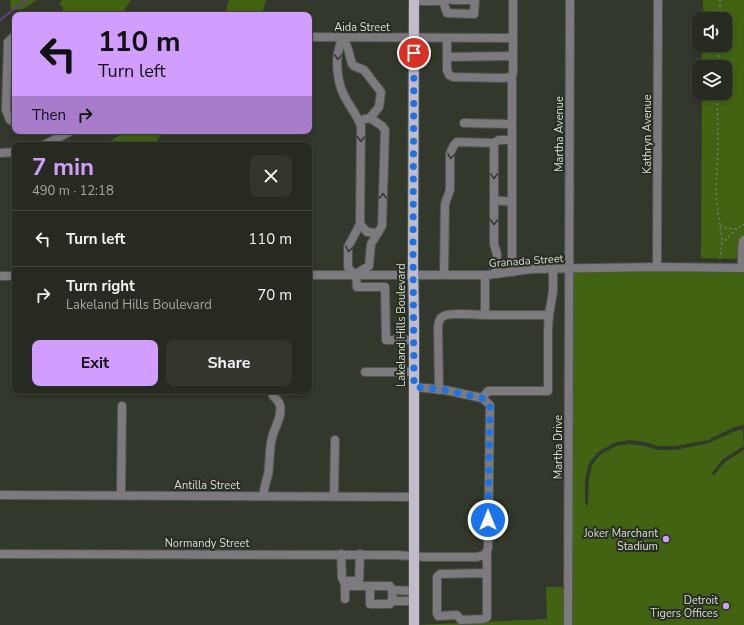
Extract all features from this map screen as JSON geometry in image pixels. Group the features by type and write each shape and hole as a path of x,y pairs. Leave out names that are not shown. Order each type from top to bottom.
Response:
{"main road":[{"name":"Lakeland Hills Boulevard","path":"414,0 414,625"}],"street":[{"path":"414,0 446,1 447,13 474,14 475,0 452,0"},
{"path":"512,272 513,0"},
{"name":"Martha Avenue","path":"570,0 570,269"},
{"name":"Kathryn Avenue","path":"657,267 658,0"},
{"name":"Aida Street","path":"312,37 513,38"},
{"path":"343,37 352,64 364,70 381,92 379,107 370,118 358,120"},
{"path":"343,37 339,47 337,64 342,93 361,126 360,224 348,247 348,267 355,275 356,287 385,287"},
{"path":"12,38 8,42 6,110 10,120 12,121"},
{"path":"447,38 447,70 449,75 453,77 512,77"},
{"path":"447,57 513,56"},
{"path":"339,77 344,69 352,64"},
{"path":"355,275 369,266 371,244 382,226 385,130 382,126 370,118"},
{"path":"464,123 512,124"},
{"path":"50,142 65,134"},
{"path":"444,275 445,204 450,190 450,154 453,146 458,142 494,143 499,140 512,140"},
{"path":"494,143 494,244 497,254 496,274"},
{"path":"0,153 12,152"},
{"path":"494,200 512,202"},
{"path":"360,224 367,232 378,233"},
{"path":"743,268 742,250 744,240"},
{"name":"Granada Street","path":"312,275 485,275 531,269 657,267 743,268"},
{"path":"482,398 488,391 548,392 549,315 553,291 553,269"},
{"name":"Martha Drive","path":"568,625 570,269"},
{"path":"385,275 386,340 414,340"},
{"path":"485,275 485,315"},
{"path":"0,276 12,276"},
{"path":"439,390 438,326 439,320 443,316 449,314 549,315"},
{"path":"365,372 414,372"},
{"path":"414,387 482,398 490,405 488,548 486,616 484,619 461,620 456,615 438,616 437,577 440,574 487,573"},
{"path":"263,496 268,475 272,438 281,411 279,402 273,396"},
{"path":"121,495 122,406"},
{"path":"334,496 335,440"},
{"name":"Antilla Street","path":"0,495 414,497"},
{"name":"Normandy Street","path":"0,554 396,554 413,556 476,557 487,553"},
{"path":"341,554 345,599"},
{"path":"344,584 359,581 360,554"},
{"path":"344,584 370,587 390,586 392,590 392,601"},
{"path":"370,587 370,604 390,604 392,601 414,601"},
{"path":"392,590 414,590"}],"path":[{"path":"720,0 720,12"},
{"path":"717,100 718,144 716,191 720,225 720,259"},
{"path":"721,244 744,224"},
{"path":"720,225 726,228 737,229"}],"green space":[{"path":"10,0 37,0 23,9 11,10"},
{"path":"62,0 131,0 123,12 63,12 63,8 59,3"},
{"path":"229,0 266,0 263,12 228,12 226,9"},
{"path":"703,0 744,0 744,259 701,258 702,100 732,100 732,60 702,60 702,52 732,52 732,12 703,12"},
{"path":"121,134 162,134 157,142 109,142"},
{"path":"657,271 744,272 744,425 732,428 708,440 676,446 657,446 646,442 629,440 614,443 598,452 589,463 585,479 585,502 588,506 589,479 592,465 600,455 616,446 628,444 645,446 657,450 676,450 709,443 743,429 744,446 723,459 711,474 714,475 725,462 744,450 744,625 417,625 547,619 546,587 570,587 571,273"}],"waterway":[{"path":"0,20 26,0"}],"place":[{"name":"Joker Marchant Stadium","path":"666,539"},
{"name":"Detroit Tigers Offices","path":"726,606"}],"route":[{"path":"414,53 414,387 445,390 482,398 490,405 488,520"}]}
